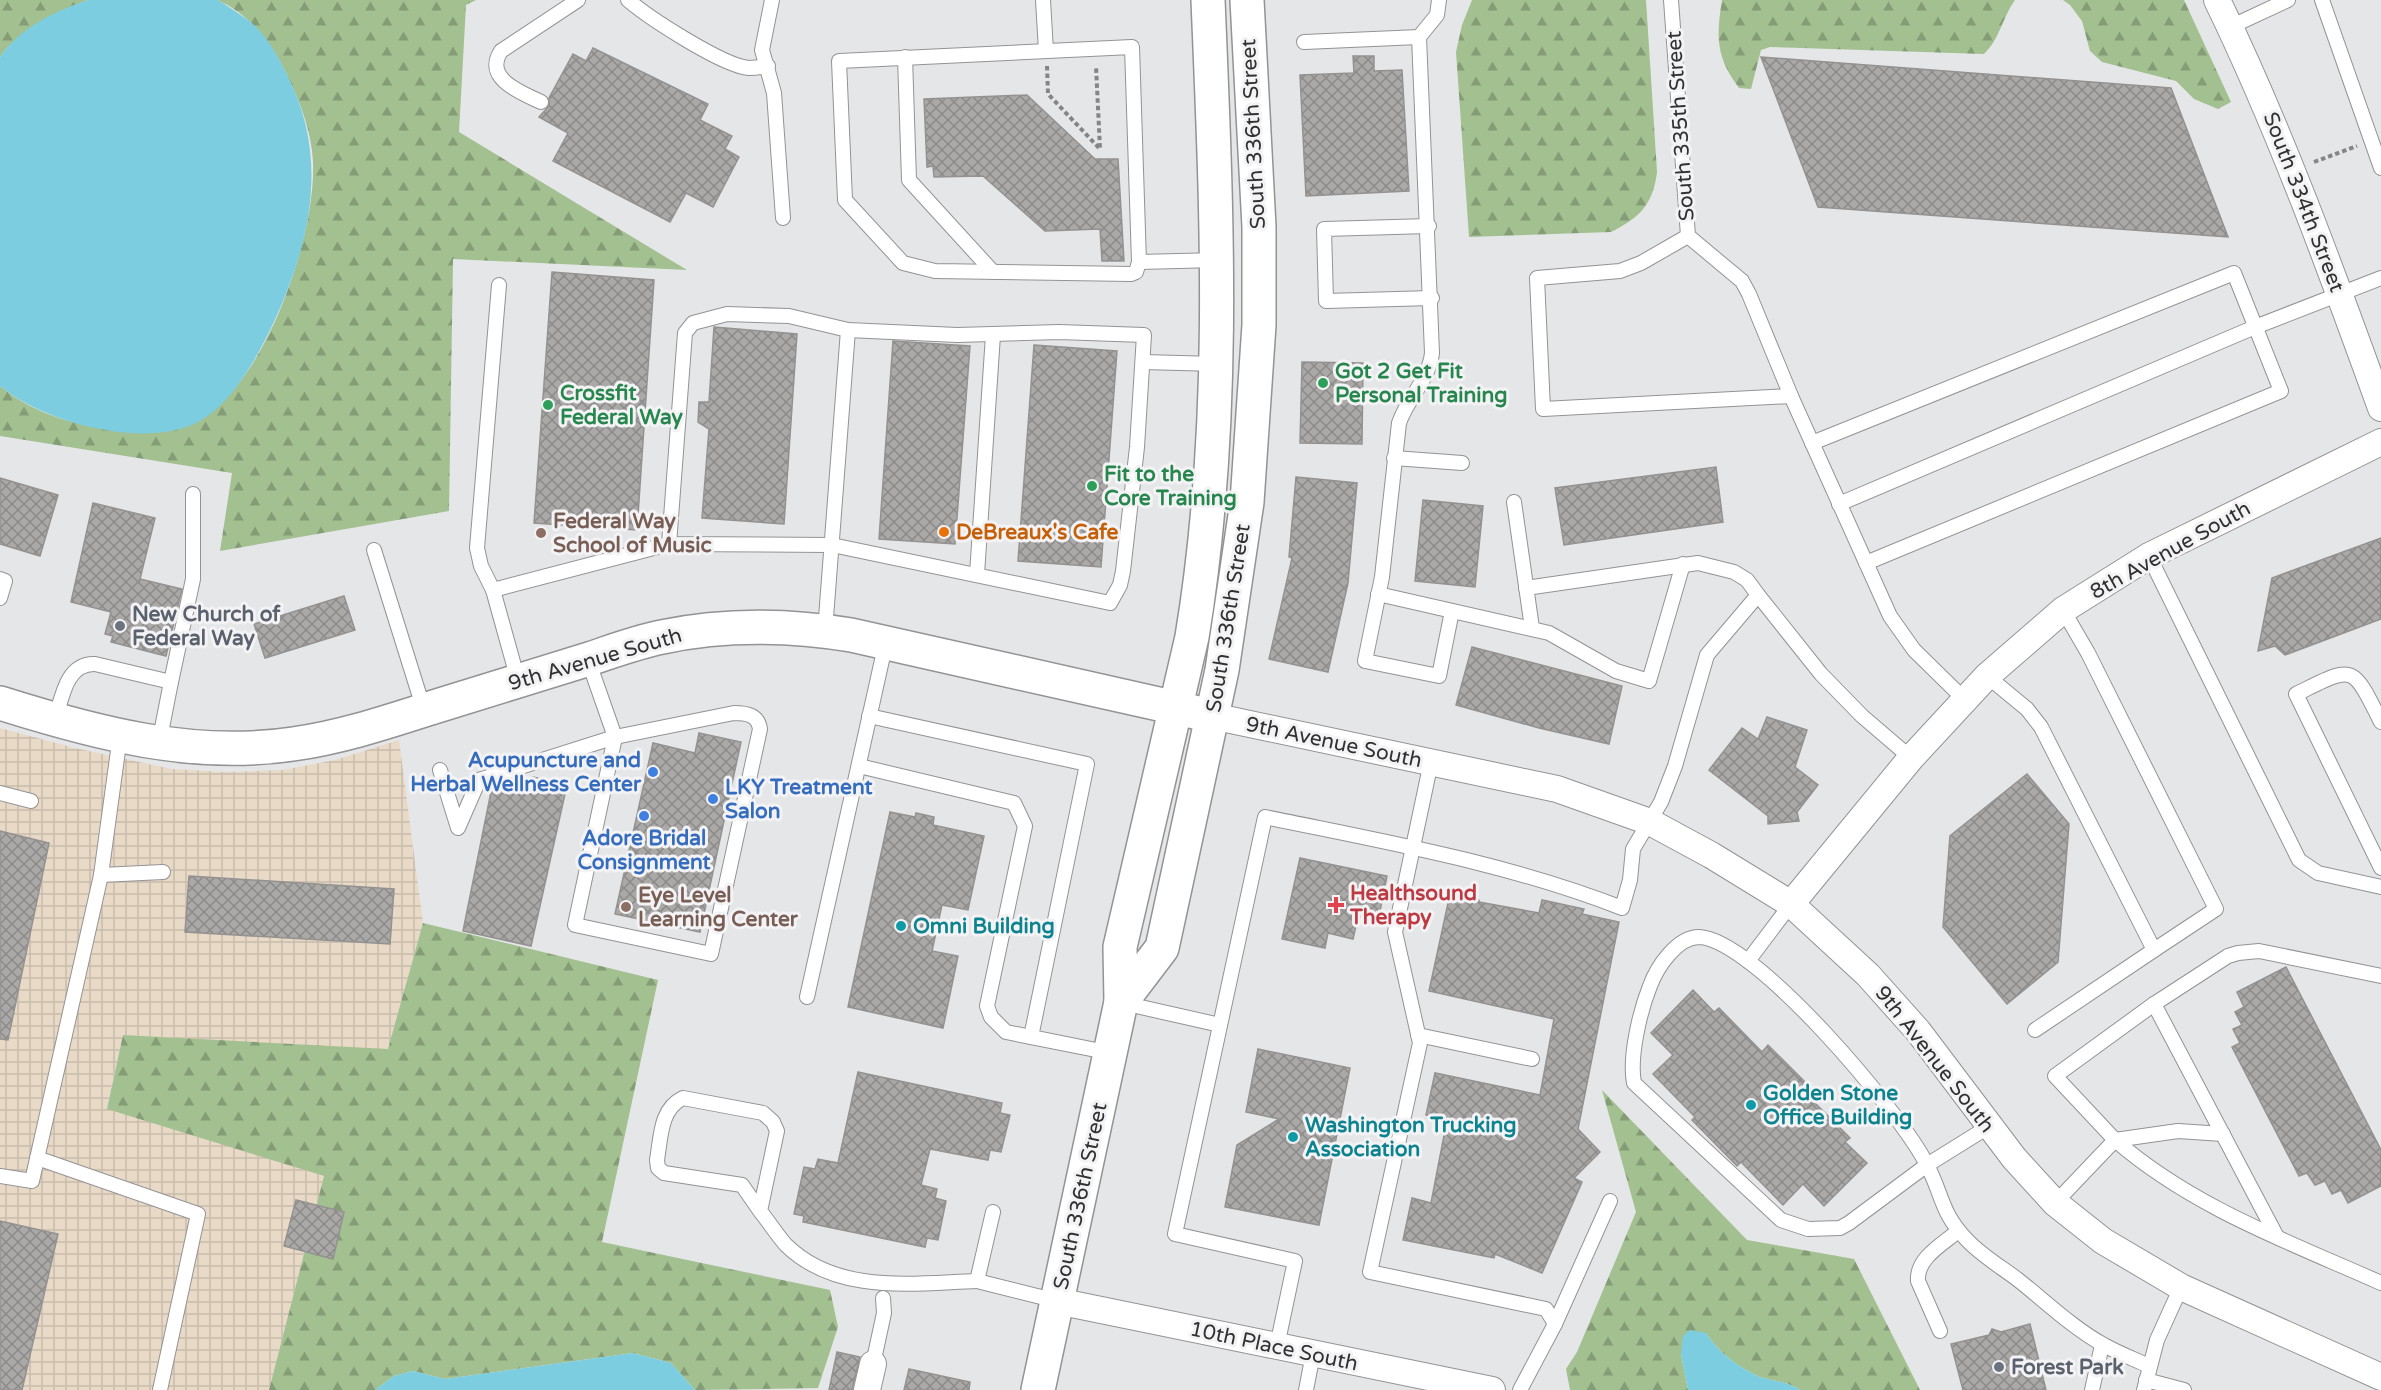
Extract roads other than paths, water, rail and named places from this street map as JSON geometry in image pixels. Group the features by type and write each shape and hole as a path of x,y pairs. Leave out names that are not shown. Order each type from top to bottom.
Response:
{"main road":[{"name":"South 336th Street","path":"1038,1390 1121,1002 1120,947 1192,637 1200,591 1207,530 1217,364 1218,260 1208,0"},
{"name":"South 336th Street","path":"1121,1002 1162,948 1212,716 1236,589 1247,502 1259,325 1259,227 1247,0"},
{"name":"9th Avenue South","path":"0,703 55,720 159,743 234,749 290,745 351,733 588,660 642,641 712,629 746,627 825,631 886,642 1212,716"}],"street":[{"name":"South 334th Street","path":"2217,0 2256,81 2340,294 2381,408"},
{"name":"8th Avenue South","path":"1791,904 1911,758 1987,676 2063,610 2150,556 2381,442"},
{"name":"9th Avenue South","path":"1212,716 1557,789 1650,822 1711,855 1791,904 1875,983 1918,1031 1988,1126 2055,1203 2103,1241 2181,1287 2381,1377"},
{"name":"10th Place South","path":"1057,1301 1492,1390"},
{"path":"867,1390 873,1364"}],"lane":[{"path":"541,102 508,86 497,71 498,57 501,51 578,0"},
{"path":"628,0 642,12 700,47 748,68 768,66"},
{"path":"772,0 762,43 774,93 783,218"},
{"path":"1043,0 1046,51"},
{"path":"1439,0 1437,15 1419,37 1429,226 1431,364 1402,415 1394,458 1378,594 1365,661 1439,676 1452,611"},
{"name":"South 335th Street","path":"1671,0 1688,236 1742,281 1839,504 1896,625 1914,650 1965,700"},
{"path":"2230,27 2288,0"},
{"path":"2322,0 2381,168"},
{"path":"1304,42 1419,37"},
{"path":"1132,47 1138,268 1131,274 935,271 908,266 845,200 839,61 1046,51 1132,47"},
{"path":"904,57 909,180 993,272"},
{"path":"1429,226 1324,229 1326,301 1431,298"},
{"path":"1688,236 1641,263 1620,271 1537,278 1544,409 1791,396"},
{"path":"1139,262 1218,260"},
{"path":"1812,443 2234,273 2282,391 1866,563"},
{"path":"1839,504 2255,327 2381,278"},
{"path":"500,285 477,548 481,566 493,590 518,680"},
{"path":"493,590 669,544 832,544 1110,603 1120,585 1123,571 1137,447 1144,336 1059,332 993,335 848,330 789,316 727,314 700,320 687,326 669,544"},
{"path":"825,631 848,330"},
{"path":"977,574 993,335"},
{"path":"1143,362 1217,364"},
{"path":"1394,458 1462,463"},
{"path":"159,743 193,579 193,494"},
{"path":"1514,501 1532,628"},
{"path":"374,550 424,710"},
{"path":"2150,556 2299,860 2318,873 2381,886"},
{"path":"1378,594 1532,628 1556,636 1616,671 1649,681 1683,564"},
{"path":"1526,588 1683,564 1712,565 1734,572 1747,580 1821,674 1862,716 1911,758"},
{"path":"0,579 5,581 0,598"},
{"path":"1276,1346 1295,1261 1175,1234 1265,817 1521,873 1622,908 1630,880 1633,849 1650,822 1675,766 1707,655 1758,595"},
{"path":"2036,1030 2216,909 2088,653 2063,610"},
{"path":"807,997 886,642"},
{"path":"440,770 458,828 479,780 615,737 734,713 753,716 759,722 760,729 711,954 575,925 615,737 588,660"},
{"path":"55,720 66,683 72,674 84,664 95,664 171,682"},
{"path":"2381,722 2364,687 2349,674 2339,673 2296,694 2381,868"},
{"path":"1987,676 2027,709 2041,727 2154,950"},
{"path":"869,716 1087,764 1031,1037"},
{"path":"0,1176 32,1181 101,875 120,736"},
{"path":"1431,762 1395,932 1420,1043 1370,1272 1546,1309 1555,1324"},
{"path":"858,766 1014,803 1024,826 987,1006 991,1017 1006,1032 1111,1053"},
{"path":"0,793 31,801"},
{"path":"101,875 163,872"},
{"path":"1748,961 1791,904"},
{"path":"1988,1126 1927,1165 1840,1228 1808,1229 1793,1226 1767,1209 1634,1083 1631,1068 1648,991 1665,959 1686,941 1696,937 1708,938 1726,946 1748,961 1824,1031 1880,1097 1927,1165 1942,1207 1968,1242 2146,1379 2184,1390"},
{"path":"2381,976 2330,964 2250,950 2228,956 2154,1004 2055,1076 2115,1140 2140,1162 2176,1186 2277,1236 2381,1283"},
{"path":"1121,1002 1220,1025"},
{"path":"2154,1004 2277,1236"},
{"path":"1418,1035 1532,1059"},
{"path":"760,1211 777,1131 773,1122 763,1113 683,1098 672,1103 666,1111 657,1160 658,1168 664,1173 742,1185 760,1211 787,1245 829,1273 882,1284 977,1281 1057,1301"},
{"path":"2055,1203 2115,1140 2178,1131 2223,1134"},
{"path":"37,1158 198,1214 160,1390"},
{"path":"1520,1390 1555,1324 1611,1201"},
{"path":"977,1281 993,1212"},
{"path":"1940,1331 1918,1281 1917,1273 1922,1262 1958,1231"},
{"path":"2146,1379 2157,1340 2181,1287"},
{"path":"873,1364 884,1313 883,1298"},
{"path":"2092,1390 2102,1345"},
{"path":"1306,1390 1313,1354"}],"water":[{"path":"88,0 217,0 223,3 245,18 266,38 288,77 301,108 309,140 310,202 305,234 296,265 272,326 251,366 222,404 198,422 176,430 150,433 123,432 67,421 41,411 0,386 0,57 8,46 28,29 62,10"},
{"path":"1690,1330 1706,1333 1723,1353 1752,1373 1800,1390 1688,1390 1681,1354 1683,1336"},
{"path":"633,1353 671,1363 695,1390 375,1390 394,1376 413,1371 445,1379"}],"place":[{"name":"Got 2 Get Fit Personal Training","path":"1323,383"},
{"name":"Crossfit Federal Way","path":"548,405"},
{"name":"Fit to the Core Training","path":"1092,486"},
{"name":"DeBreaux's Cafe","path":"944,532"},
{"name":"Federal Way School of Music","path":"541,533"},
{"name":"New Church of Federal Way","path":"120,626"},
{"name":"Acupuncture and Herbal Wellness Center","path":"653,772"},
{"name":"LKY Treatment Salon","path":"713,799"},
{"name":"Adore Bridal Consignment","path":"644,816"},
{"name":"Healthsound Therapy","path":"1336,905"},
{"name":"Eye Level Learning Center","path":"626,907"},
{"name":"Omni Building","path":"901,926"},
{"name":"Golden Stone Office Building","path":"1751,1105"},
{"name":"Washington Trucking Association","path":"1293,1137"},
{"name":"Forest Park","path":"1999,1367"}]}
